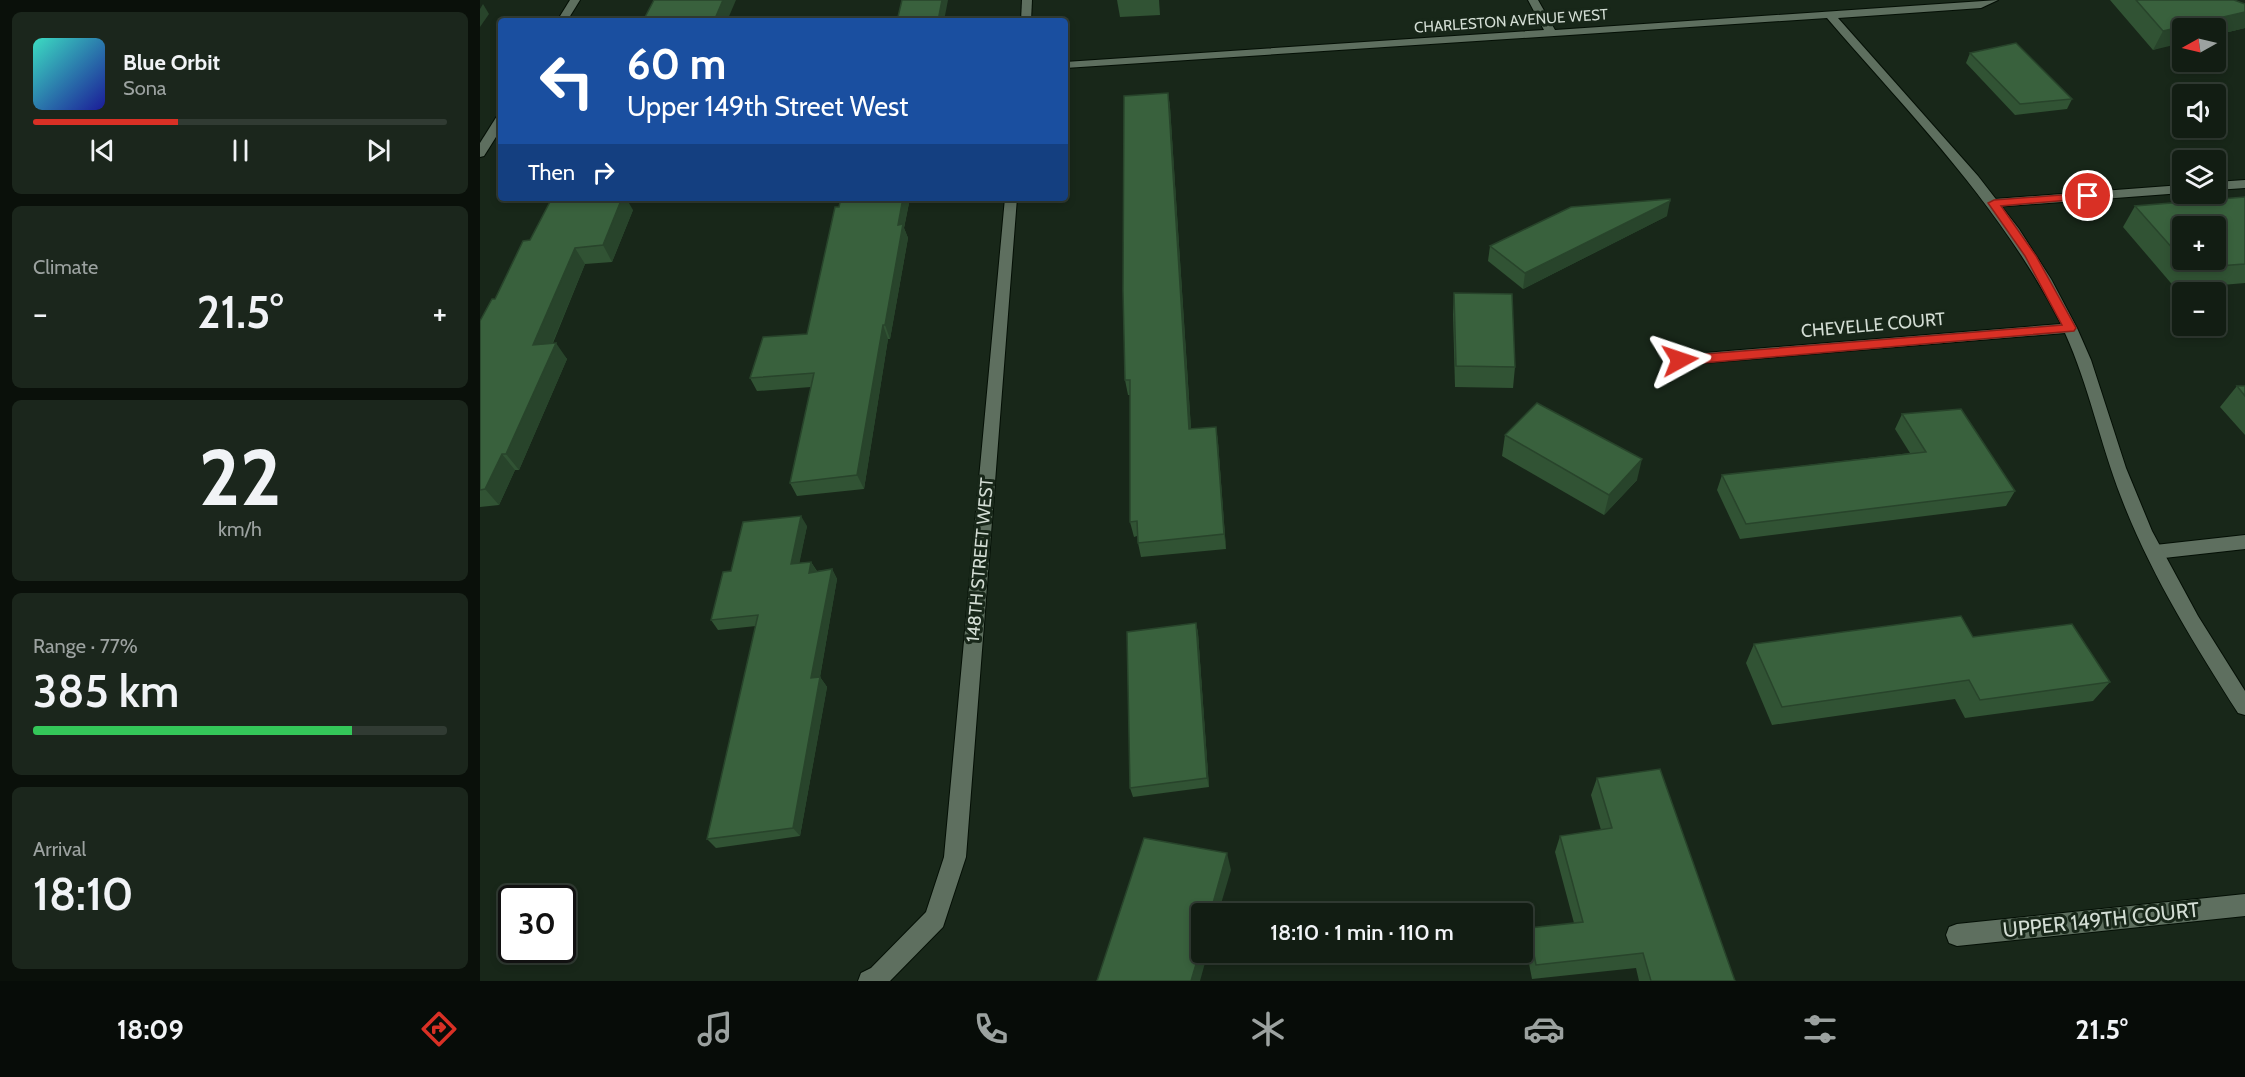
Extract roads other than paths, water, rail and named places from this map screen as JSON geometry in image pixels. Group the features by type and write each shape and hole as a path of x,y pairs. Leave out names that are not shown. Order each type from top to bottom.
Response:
{"street":[{"path":"564,18 575,0"},
{"path":"1026,18 1027,0"},
{"path":"1533,0 1551,33"},
{"name":"CHARLESTON AVENUE WEST","path":"1068,65 1982,5 1993,0"},
{"path":"1830,15 1994,203 2030,256 2070,328 2096,395 2118,468 2155,552 2179,601 2245,707"},
{"path":"480,153 498,124"},
{"path":"2226,185 2245,184"},
{"path":"1994,203 2172,190"},
{"name":"148TH STREET WEST","path":"869,981 879,976 935,919 956,857 1011,201"},
{"name":"CHEVELLE COURT","path":"1680,360 2070,328"},
{"path":"2155,552 2245,542"},
{"name":"UPPER 149TH COURT","path":"1957,935 2245,905"}]}
